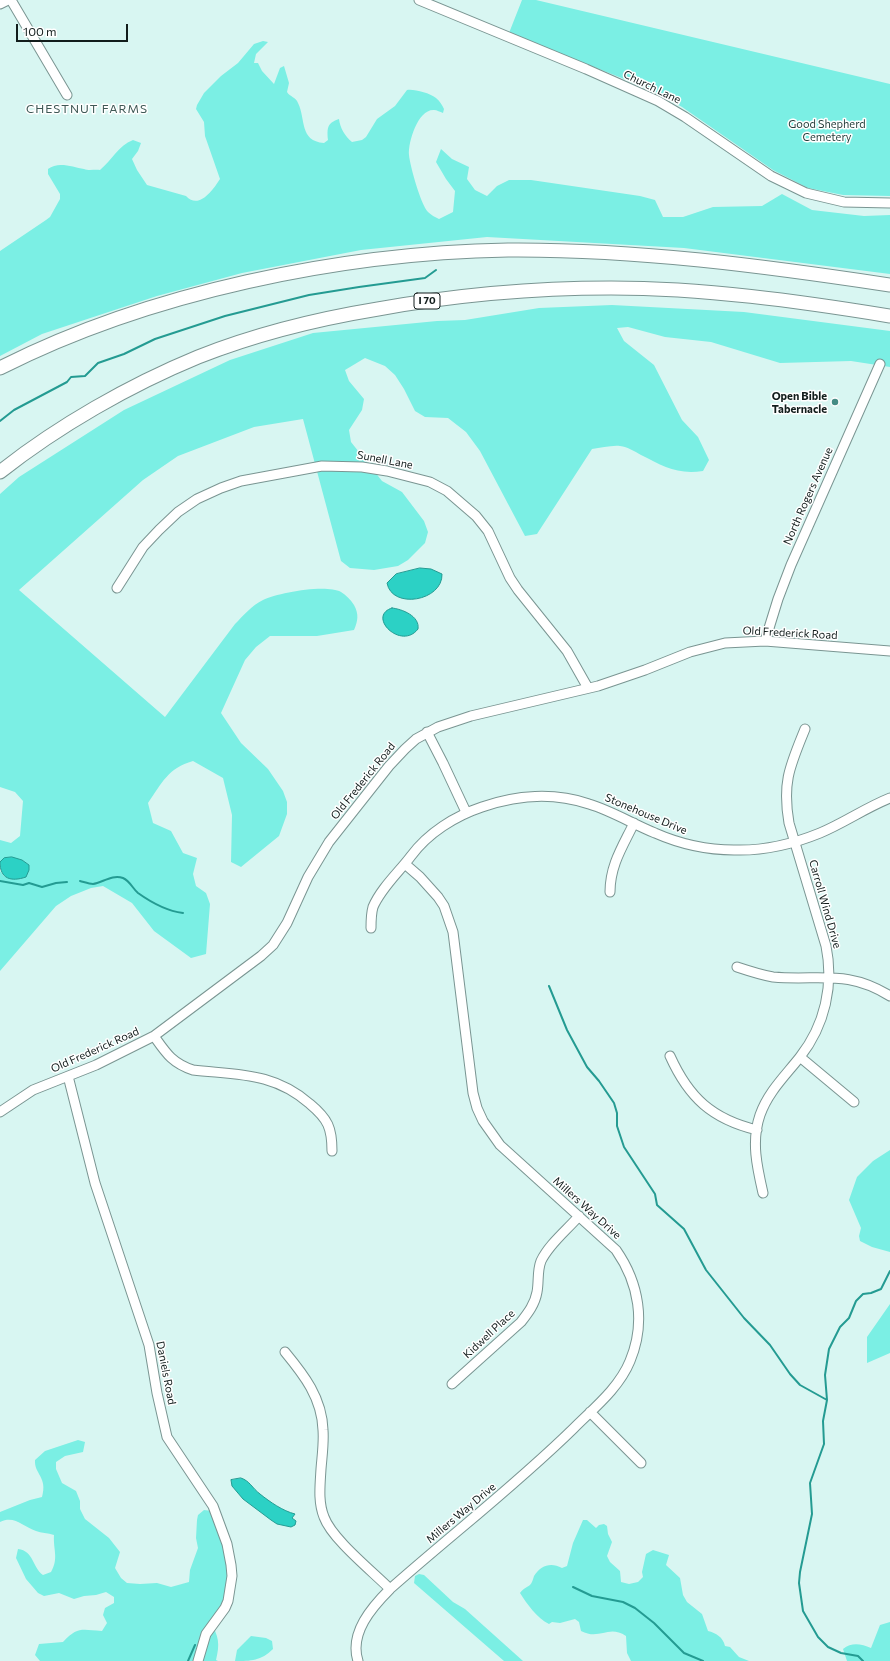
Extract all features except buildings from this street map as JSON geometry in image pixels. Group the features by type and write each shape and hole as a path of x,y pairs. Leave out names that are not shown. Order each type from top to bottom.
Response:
{"highway":[{"path":"0,368 23,356 90,328 183,298 293,272 403,257 507,250 617,253 746,266 890,285"},
{"name":"I 70","path":"0,472 26,452 94,409 126,391 198,357 299,324 387,307 504,291 612,288 727,294 890,316"}],"street":[{"path":"0,4 9,0 67,95"},
{"name":"Church Lane","path":"418,0 586,69 658,101 746,160 788,186 806,193 836,201 890,203"},
{"name":"North Rogers Avenue","path":"765,641 790,565 880,364"},
{"name":"Sunell Lane","path":"117,588 143,547 173,517 197,499 221,488 260,476 322,466 362,466 407,475 436,485 447,491 476,516 488,530 510,578 567,650 588,688"},
{"name":"Old Frederick Road","path":"0,1112 33,1090 127,1051 154,1036 245,969 272,945 287,924 308,877 329,842 389,766 405,749 427,732 449,722 621,679 708,646 737,642 765,641 890,651"},
{"name":"Carroll Wind Drive","path":"763,1193 756,1158 757,1130 760,1116 769,1097 782,1077 800,1057 810,1042 822,1017 828,995 830,977 826,946 795,842 787,808 787,782 789,769 805,728"},
{"path":"427,732 466,812"},
{"name":"Stonehouse Drive","path":"371,928 373,907 414,851 446,824 466,812 494,803 512,799 546,796 575,800 588,803 673,840 706,848 747,850 795,842 819,833 877,803 890,798"},
{"path":"610,892 610,878 613,867 634,823"},
{"name":"Millers Way Drive","path":"358,1661 356,1654 356,1642 363,1622 372,1608 390,1589 524,1477 590,1412 612,1389 630,1362 638,1336 639,1306 634,1284 624,1262 616,1250 500,1145 483,1121 477,1108 473,1093 455,946 449,919 444,906 434,891 405,864"},
{"path":"737,967 773,977 830,977 866,984 890,996"},
{"path":"154,1036 172,1060 186,1068 261,1078 282,1085 291,1090 313,1107 330,1127 332,1135 332,1151"},
{"path":"670,1056 684,1083 703,1104 729,1122 757,1130"},
{"path":"800,1057 854,1102"},
{"name":"Daniels Road","path":"68,1076 98,1190 149,1344 157,1393 167,1437 213,1506 227,1544 232,1581 228,1601 225,1608 206,1634 198,1661"},
{"name":"Kidwell Place","path":"452,1384 527,1315 536,1298 538,1272 543,1257 579,1216"},
{"path":"285,1352 304,1375 313,1389 318,1402 323,1429 319,1492 324,1519 338,1539 390,1589"},
{"path":"590,1412 641,1463"}],"green space":[{"name":"Good Shepherd Cemetery","path":"522,0 536,0 890,84 890,196 843,195 808,188 773,170 682,107 654,91 509,33"},
{"path":"263,41 268,42 256,54 254,63 258,63 262,71 274,84 280,68 284,66 289,83 287,92 297,101 307,134 316,141 324,143 328,140 330,124 339,119 343,132 352,142 362,140 366,137 377,119 395,106 407,90 426,93 439,100 444,109 443,113 434,110 428,111 423,115 415,127 412,135 409,155 422,202 428,212 439,219 453,212 455,191 436,162 441,149 452,159 469,167 467,179 475,190 487,196 497,186 509,180 531,180 640,196 655,200 663,217 683,217 713,207 762,206 782,194 812,210 864,216 890,215 890,274 684,248 487,237 361,250 242,273 157,296 42,334 0,356 0,251 50,217 60,199 60,194 48,174 48,169 56,165 61,165 88,170 100,170 119,149 133,140 141,143 138,151 132,159 147,185 186,196 191,200 201,200 210,193 220,179 205,136 204,122 196,109 197,105 204,93 221,76 238,63 254,44"},
{"path":"612,305 744,312 890,331 890,367 851,361 780,363 711,342 665,337 628,327 617,328 624,341 654,365 682,420 698,437 709,460 703,471 685,472 670,469 631,449 620,446 592,449 537,534 525,536 480,451 466,432 448,418 425,417 415,411 395,375 385,366 365,358 345,370 349,381 364,399 362,410 349,430 351,442 382,481 402,492 424,521 428,532 425,543 408,560 398,566 374,570 350,568 341,561 303,419 254,427 178,456 143,480 19,590 165,717 235,624 251,608 263,600 302,590 324,589 341,592 345,594 356,608 357,621 354,630 317,636 270,636 256,647 245,660 221,713 241,743 268,769 283,791 287,802 287,814 279,836 241,867 231,862 232,815 223,778 193,761 184,764 171,772 148,803 153,823 171,831 183,853 197,858 193,874 196,886 206,893 210,904 206,954 191,958 154,931 132,903 103,886 91,888 71,896 56,906 0,971 0,871 4,876 11,879 29,870 29,865 22,860 4,858 0,862 0,840 11,843 20,836 23,801 15,792 0,787 0,494 19,477 124,410 230,360 313,333 437,321 465,320 539,308"},
{"path":"890,1150 890,1252 872,1247 860,1241 859,1236 861,1228 849,1200 857,1177 873,1161"},
{"path":"890,1304 890,1353 867,1363 867,1337"},
{"path":"78,1440 85,1442 83,1452 65,1456 56,1462 56,1469 62,1483 76,1491 80,1501 80,1509 85,1519 109,1538 120,1552 115,1568 121,1578 127,1583 157,1583 171,1587 189,1582 190,1570 198,1548 196,1538 198,1515 204,1510 212,1511 223,1546 228,1572 226,1597 222,1607 210,1622 218,1640 216,1660 218,1661 40,1661 35,1655 39,1644 63,1642 73,1633 81,1630 102,1631 107,1623 103,1615 105,1608 114,1603 114,1597 106,1592 74,1599 59,1593 44,1596 38,1593 26,1579 16,1558 18,1549 23,1550 30,1556 39,1572 43,1575 51,1572 55,1562 54,1535 36,1531 15,1521 5,1520 0,1522 0,1512 30,1500 42,1497 43,1485 35,1465 35,1460 45,1451"},
{"path":"583,1520 587,1520 596,1528 599,1525 604,1524 607,1526 608,1534 612,1542 607,1556 610,1562 620,1571 621,1582 629,1584 638,1582 643,1577 642,1572 646,1554 653,1550 669,1555 666,1565 680,1578 683,1595 687,1602 702,1614 708,1631 719,1636 723,1640 725,1646 730,1647 739,1657 749,1661 631,1661 627,1653 626,1636 620,1633 609,1632 588,1634 581,1631 579,1622 575,1619 560,1623 552,1622 549,1624 540,1618 520,1593 530,1585 534,1576 543,1567 554,1565 562,1568 567,1566 573,1543"},
{"path":"419,1574 424,1575 453,1602 465,1609 523,1661 504,1661 414,1583 415,1576"},
{"path":"890,1622 890,1661 847,1661 843,1649 850,1645 857,1644 871,1648 880,1625"},
{"path":"251,1636 266,1638 272,1641 273,1649 256,1660 235,1661 237,1650"}],"shaded area":[{"path":"420,568 431,569 442,574 440,583 435,591 417,599 407,599 398,597 391,591 387,583 396,574"},
{"path":"392,608 410,614 416,620 418,629 411,635 403,636 395,634 389,630 384,624 383,618 385,612"},
{"path":"12,857 22,860 29,865 29,870 26,877 11,879 4,876 0,862 4,858"},
{"path":"241,1478 247,1481 257,1492 272,1503 295,1514 292,1518 296,1521 295,1525 291,1527 277,1524 243,1499 232,1486 231,1480"}],"waterway":[{"path":"0,421 14,410 67,382 71,377 85,376 98,363 124,354 155,339 225,316 309,295 425,278 436,270"},
{"path":"80,881 93,884 115,877 123,878 128,881 138,893 149,900 165,908 183,913"},
{"path":"0,881 23,885 29,883 42,887 67,882"},
{"path":"549,986 567,1030 587,1067 599,1081 614,1103 617,1113 617,1126 624,1147 655,1194 657,1205 684,1229 706,1270 744,1318 770,1345 790,1374 800,1385 827,1400"},
{"path":"863,1661 858,1656 841,1653 828,1647 818,1637 803,1611 799,1583 812,1514 810,1483 824,1444 823,1421 827,1400 825,1375 829,1349 840,1327 849,1318 856,1301 863,1294 881,1289 890,1271"},
{"path":"573,1587 592,1596 623,1602 635,1608 654,1623 684,1653 703,1661"},
{"path":"188,1661 195,1645"}],"place":[{"name":"Open Bible Tabernacle","path":"835,402"}],"district":[{"name":"CHESTNUT FARMS","path":"87,109"}]}
